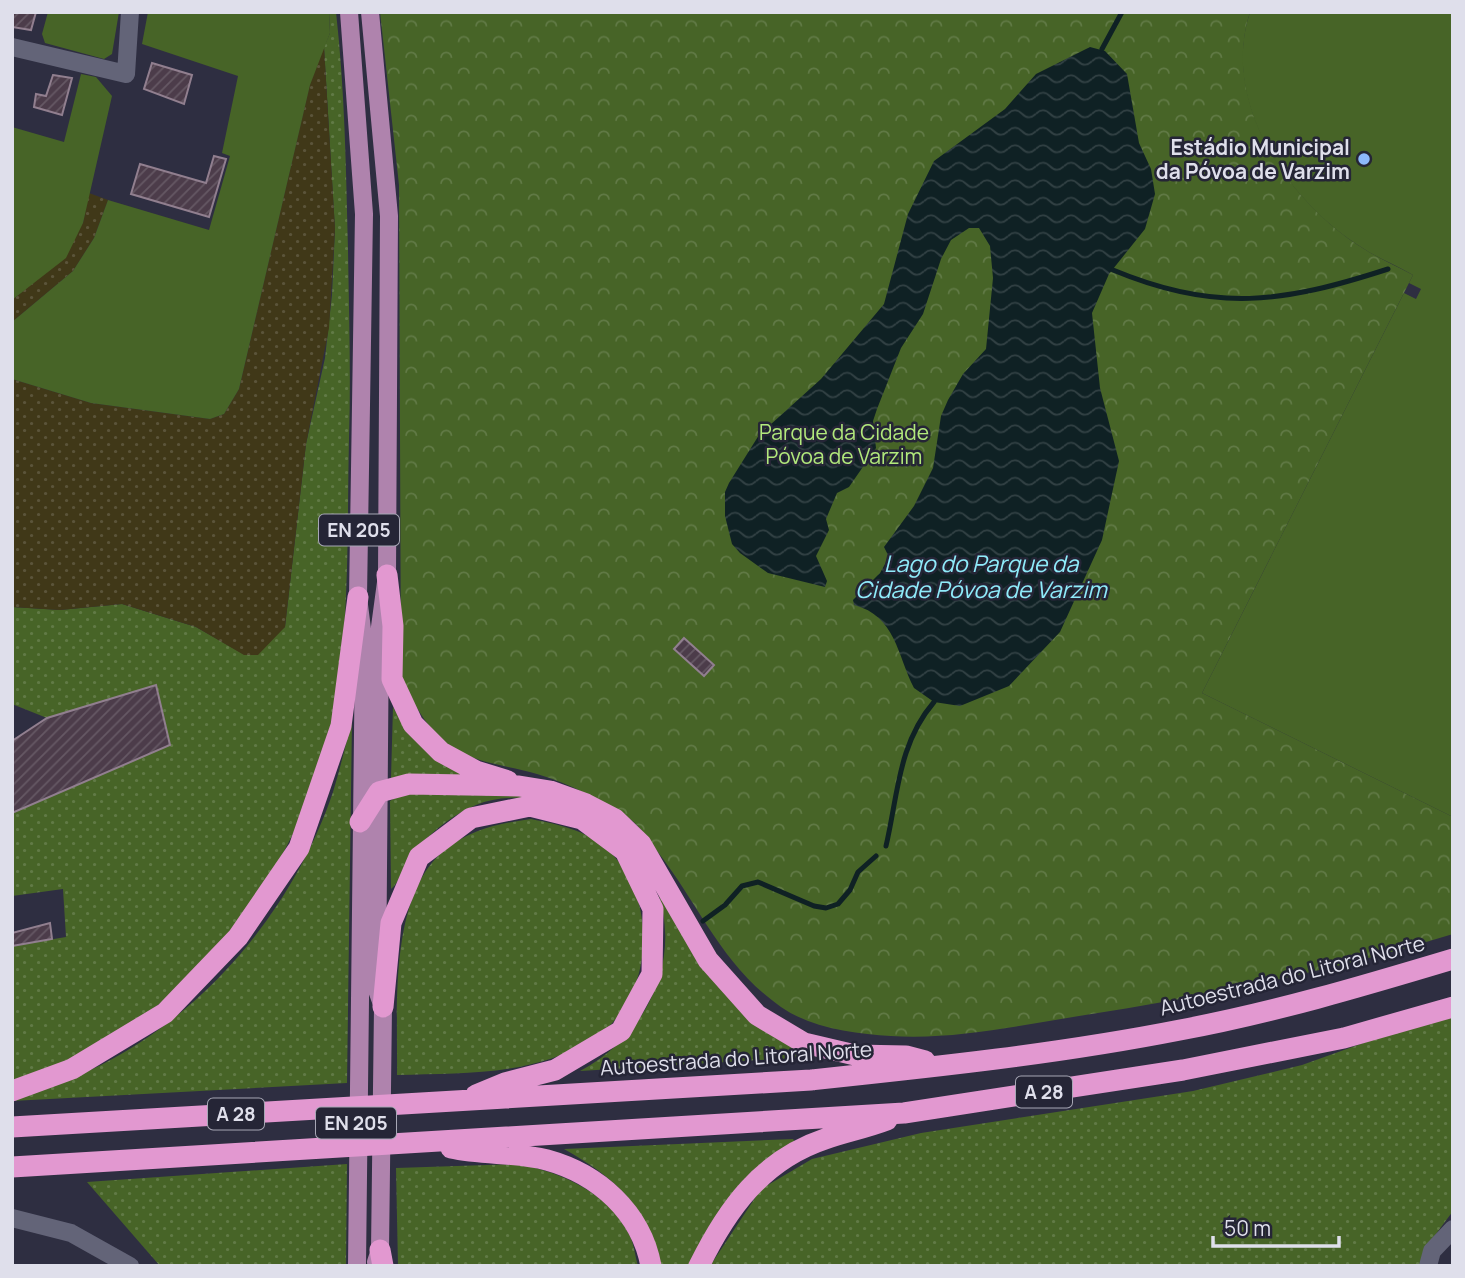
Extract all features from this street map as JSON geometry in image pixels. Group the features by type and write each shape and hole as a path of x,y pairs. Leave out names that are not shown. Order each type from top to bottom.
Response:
{"highway":[{"path":"387,575 393,626 393,679 413,724 441,752 476,771 519,786"},
{"path":"12,1091 72,1069 165,1013 237,937 299,848 341,726 358,597"},
{"path":"360,822 379,792 409,784 519,786 550,791 586,804 615,819 641,844 708,960 757,1015 804,1043 855,1055 906,1056 940,1066"},
{"path":"383,1007 391,923 419,857 471,818 530,806 582,819 625,851 653,909 652,974 621,1031 555,1070 505,1083 460,1101"},
{"name":"Autoestrada do Litoral Norte","path":"12,1127 811,1080 940,1066 1053,1052 1182,1030 1361,987 1453,959"},
{"name":"A 28","path":"12,1167 904,1113 1183,1070 1345,1038 1453,1007"},
{"path":"699,1266 730,1209 752,1183 785,1156 825,1139 864,1129 904,1113"},
{"path":"425,1143 481,1154 545,1160 575,1170 603,1186 628,1213 641,1236 651,1266"}],"main road":[{"name":"EN 205","path":"349,12 364,214 358,597 364,645 357,1048 357,1266"},
{"name":"EN 205","path":"370,12 389,216 387,575 380,627 377,990 383,1007 383,1049 379,1260"}],"street":[{"path":"12,47 126,74 130,12"},
{"path":"12,1218 71,1233 130,1266"},
{"path":"1430,1258 1453,1228"},
{"path":"1430,1258 1453,1255"}],"green space":[{"path":"48,12 119,12 112,54 104,59 45,43 42,34"},
{"path":"148,12 329,12 330,33 310,85 239,389 224,414 210,419 91,403 12,379 12,322 73,271 94,238 108,200 209,230 230,156 222,153 238,76 142,44"},
{"path":"329,12 336,12 343,101 350,392 343,646 334,713 321,764 302,814 278,862 249,908 215,950 177,989 136,1022 82,1055 12,1082 12,946 66,937 63,889 12,896 12,813 170,744 156,685 47,718 12,704 12,607 60,610 122,604 196,627 245,655 285,627 306,444 325,358 332,295 335,229 324,47 330,33"},
{"name":"Parque da Cidade Póvoa de Varzim","path":"380,12 1250,12 1243,46 1245,80 1253,114 1267,146 1286,176 1309,204 1334,227 1367,251 1413,275 1202,693 1453,817 1453,934 1267,982 1009,1028 914,1037 848,1031 806,1020 781,1007 760,991 727,954 672,872 630,819 562,783 475,759 447,744 424,718 401,678 399,185"},
{"path":"1250,12 1453,12 1453,817 1202,693 1404,293 1416,299 1421,289 1409,283 1413,275 1367,251 1334,227 1309,204 1286,176 1267,146 1253,114 1244,80 1243,46"},
{"path":"81,74 96,77 112,96 83,223 66,258 12,300 12,127 64,142"},
{"path":"393,707 401,721 462,775 391,778"},
{"path":"352,720 347,1083 12,1101 101,1065 140,1042 212,985 243,951 271,914 316,834 333,792"},
{"path":"418,789 501,792 562,802 581,808 604,821 631,846 596,818 549,801 502,798 476,805 437,829 414,853 391,889 390,801 407,791"},
{"path":"531,819 564,827 595,840 613,855 628,875 638,899 643,925 643,951 638,977 628,1001 613,1022 593,1039 547,1060 498,1070 397,1075 400,954 405,923 414,894 427,869 446,849 466,836 487,828"},
{"path":"632,847 652,875 700,961 722,990 762,1025 809,1051 810,1057 580,1071 620,1041 648,1005 663,964 665,922 654,882"},
{"path":"1453,1011 1453,1211 1427,1246 1420,1266 710,1266 761,1189 812,1159 921,1133 1193,1091 1302,1065"},
{"path":"793,1139 795,1142 690,1266 660,1266 647,1227 627,1196 599,1171 564,1149"},
{"path":"347,1164 346,1266 160,1266 87,1182"},
{"path":"518,1164 567,1179 609,1207 629,1234 638,1266 398,1266 396,1168"}],"sand":[{"path":"324,47 335,229 329,328 306,444 285,627 258,655 244,655 196,627 122,604 60,610 12,607 12,379 91,403 210,419 224,414 239,389 310,84"},
{"path":"89,193 108,200 94,238 73,271 12,322 12,300 29,286 83,223"}],"water":[{"name":"Lago do Parque da Cidade Póvoa de Varzim","path":"1090,47 1105,51 1127,74 1139,143 1151,169 1155,194 1145,229 1109,274 1092,313 1100,388 1119,461 1102,540 1060,632 1009,686 960,706 934,702 914,688 887,627 868,610 854,605 853,600 880,573 889,557 884,547 914,506 933,468 941,416 948,400 963,374 986,349 993,278 990,246 979,228 969,228 951,240 941,259 923,314 901,348 877,409 873,421 876,448 849,487 837,493 826,519 829,530 816,556 827,581 825,587 768,573 740,553 732,544 725,516 725,492 759,435 821,379 884,304 908,214 934,161 1005,109 1036,74"}],"building":[{"path":"12,12 36,12 31,30 12,27"},
{"path":"152,63 192,75 184,104 144,89"},
{"path":"53,75 72,78 62,115 34,107 36,94 46,96"},
{"path":"214,156 226,159 209,217 131,194 140,164 206,183"},
{"path":"684,638 714,665 704,676 674,649"},
{"path":"156,685 170,745 12,813 12,741 47,718"},
{"path":"50,923 52,939 12,946 12,933"}],"waterway":[{"path":"1102,49 1122,12"},
{"path":"1113,270 1185,293 1218,298 1250,298 1315,290 1388,269"},
{"path":"886,846 906,753 922,718 934,702"},
{"path":"703,921 725,905 742,886 758,882 814,906 826,908 838,904 850,890 858,872 876,856"}],"place":[{"name":"Estádio Municipal da Póvoa de Varzim","path":"1364,159"}]}
